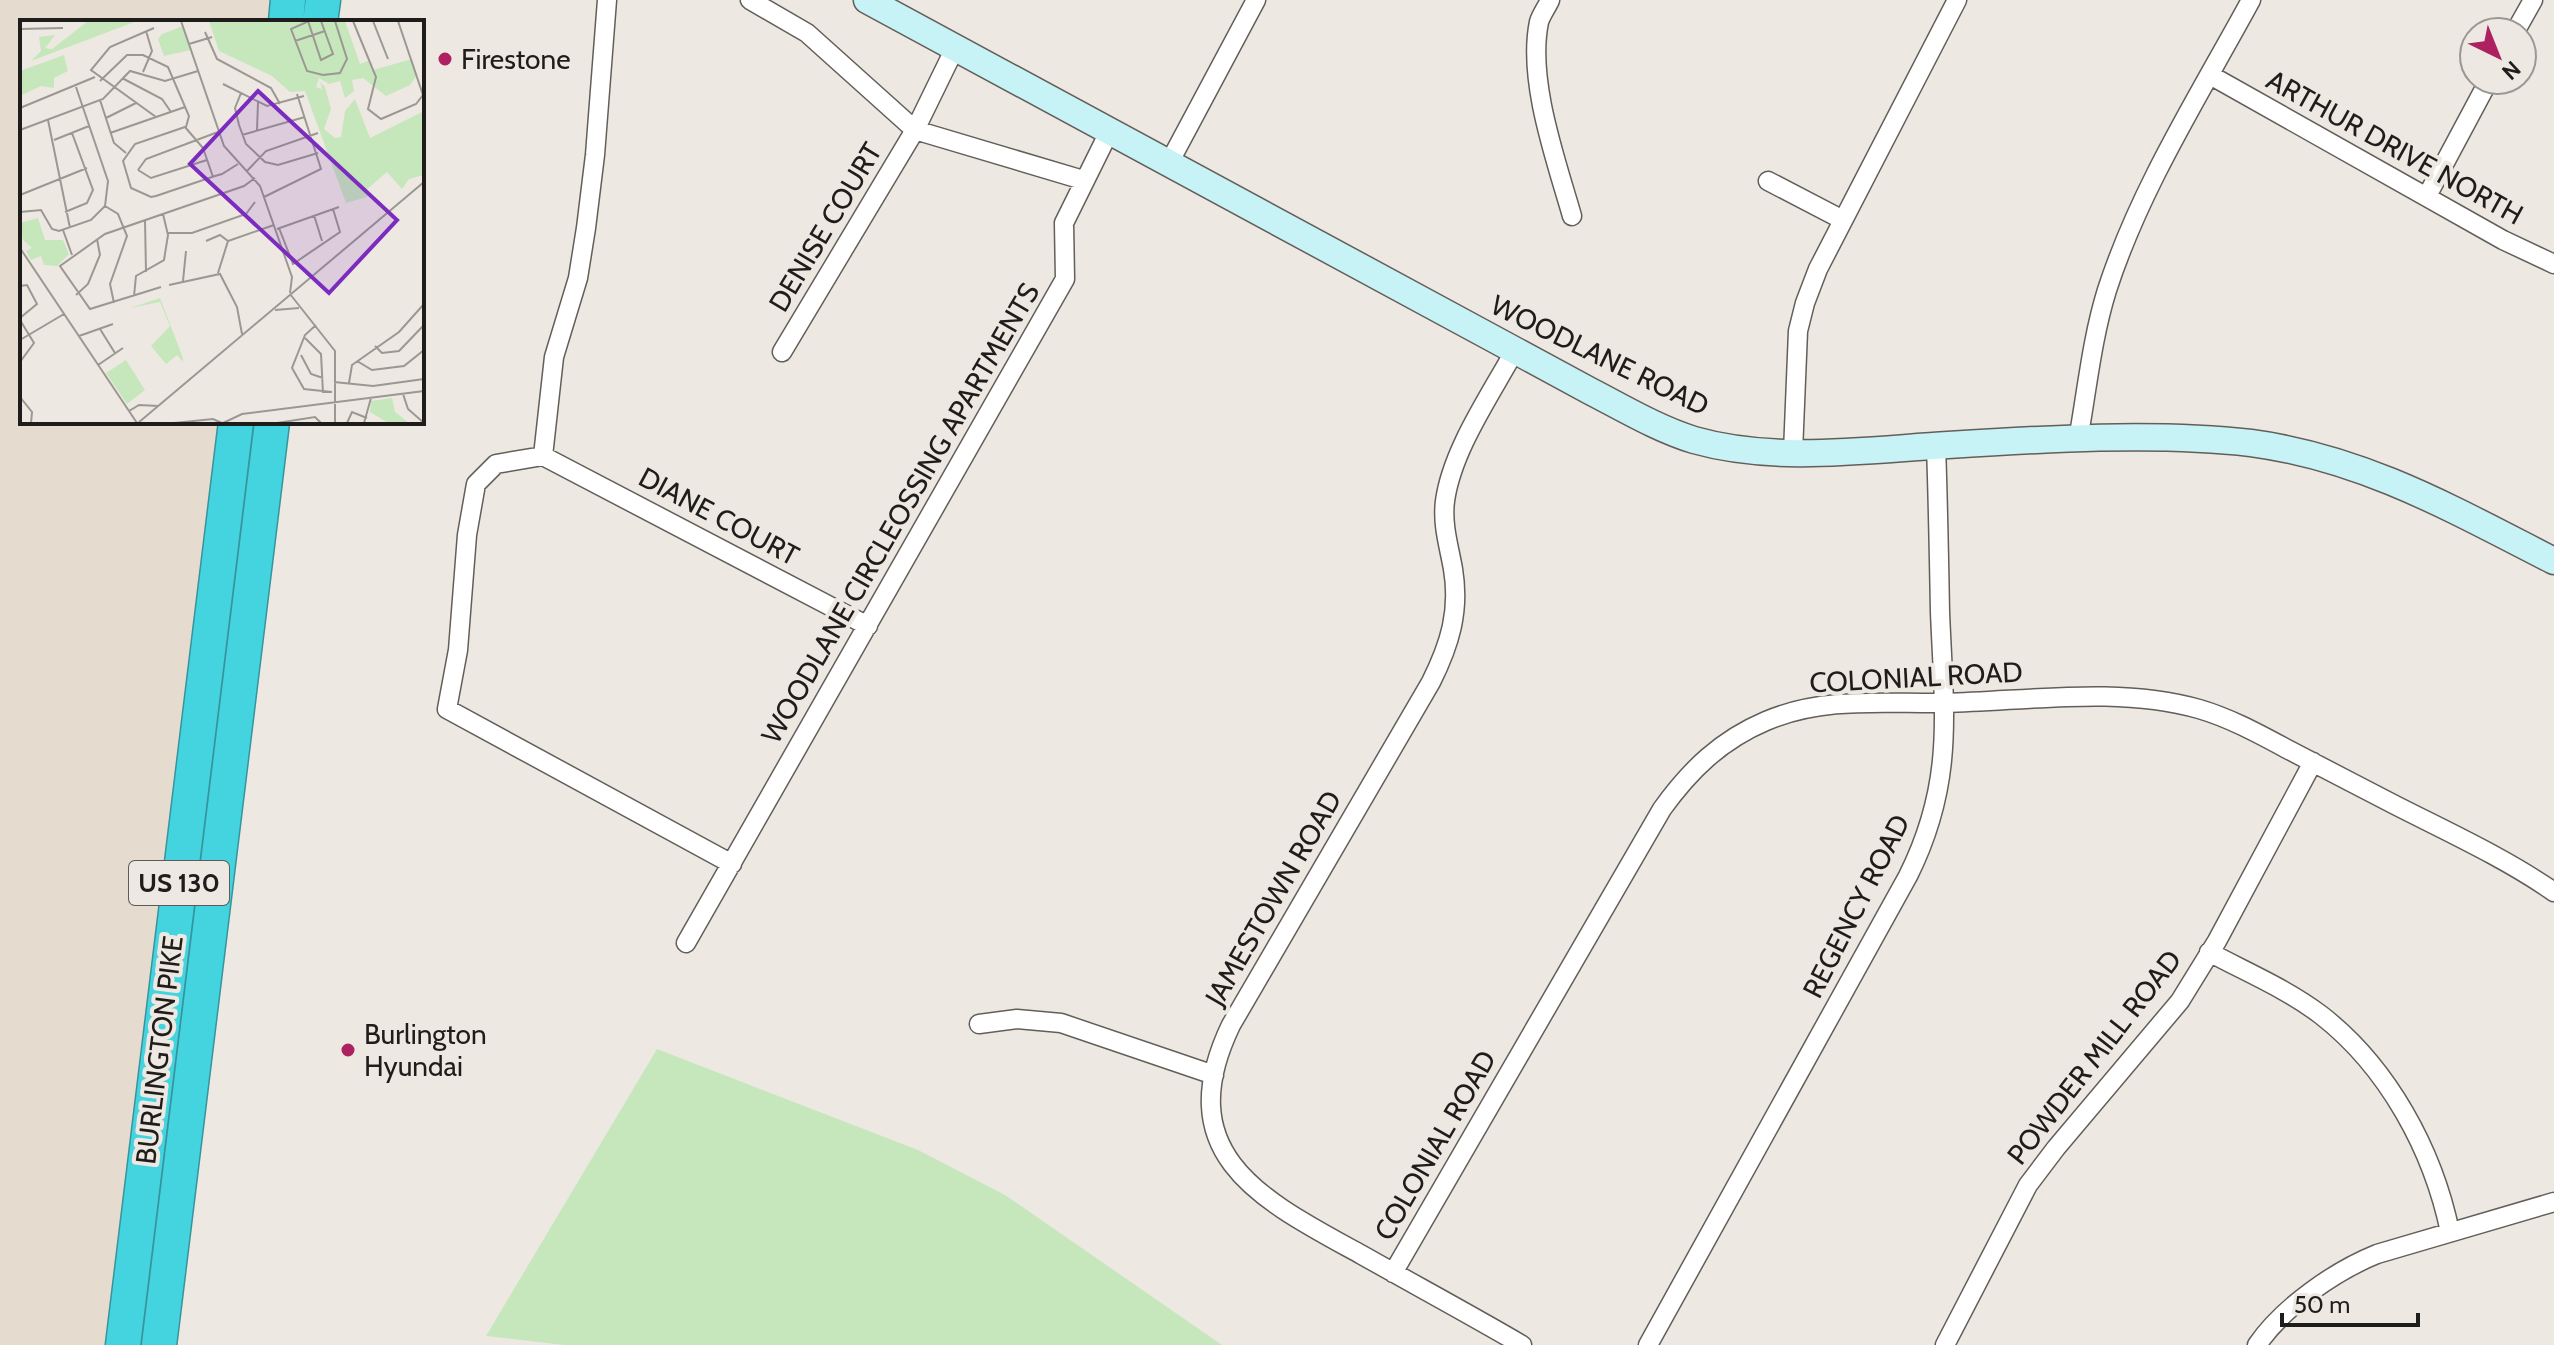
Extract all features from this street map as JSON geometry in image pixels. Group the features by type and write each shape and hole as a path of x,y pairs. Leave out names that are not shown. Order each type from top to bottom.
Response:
{"highway":[{"path":"286,20 288,0"},
{"path":"320,20 323,0"},
{"name":"BURLINGTON PIKE","path":"123,1345 236,424"},
{"name":"BURLINGTON PIKE","path":"159,1345 272,424"}],"street":[{"path":"607,0 586,228 578,278 554,357 543,456 496,464 476,484 467,535 458,650 447,709 732,864"},
{"path":"750,0 807,33 915,130 1083,180"},
{"name":"WOODLANE ROAD","path":"867,0 1614,404 1693,439 1727,447 1793,452 2078,440 2211,440 2284,448 2356,467 2406,487 2462,512 2554,561"},
{"path":"1169,163 1256,0"},
{"path":"1550,0 1539,20 1539,75 1544,122 1572,216"},
{"path":"1793,452 1798,331 1805,303 1818,269 1957,0"},
{"path":"2078,440 2095,338 2107,290 2147,196 2251,0"},
{"name":"DENISE COURT","path":"782,352 915,130 955,48"},
{"name":"ARTHUR DRIVE NORTH","path":"2210,75 2503,240 2554,264"},
{"path":"2427,196 2480,96"},
{"name":"WOODLANE CIRCLEOSSING APARTMENTS","path":"686,943 1065,279 1064,223 1109,132"},
{"path":"1768,181 1843,220"},
{"name":"JAMESTOWN ROAD","path":"1515,350 1455,463 1448,483 1444,526 1456,593 1455,616 1446,650 1431,682 1231,1025 1220,1048 1212,1099 1222,1147 1235,1169 1252,1187 1290,1215 1522,1345"},
{"name":"REGENCY ROAD","path":"1648,1345 1922,849 1939,793 1944,749 1936,446"},
{"name":"DIANE COURT","path":"543,456 868,626"},
{"name":"COLONIAL ROAD","path":"1393,1273 1650,828 1674,792 1702,761 1733,737 1768,720 1836,703 1944,703 2090,697 2181,704 2224,718 2313,762 2481,849 2554,892"},
{"name":"POWDER MILL ROAD","path":"1945,1345 2028,1185 2165,1021 2209,952 2313,762"},
{"path":"2209,952 2312,1009 2341,1033 2374,1069 2401,1108 2421,1146 2450,1232"},
{"path":"979,1024 1017,1019 1061,1023 1214,1075"},
{"path":"2257,1345 2296,1305 2334,1275 2377,1254 2554,1202"}],"shaded area":[{"path":"0,0 288,0 285,20 20,20 20,424 237,424 123,1345 0,1345"}],"green space":[{"path":"657,1049 918,1150 1005,1195 1222,1345 564,1345 486,1336"}],"place":[{"name":"Firestone","path":"445,59"},
{"name":"Burlington Hyundai","path":"348,1050"}]}
